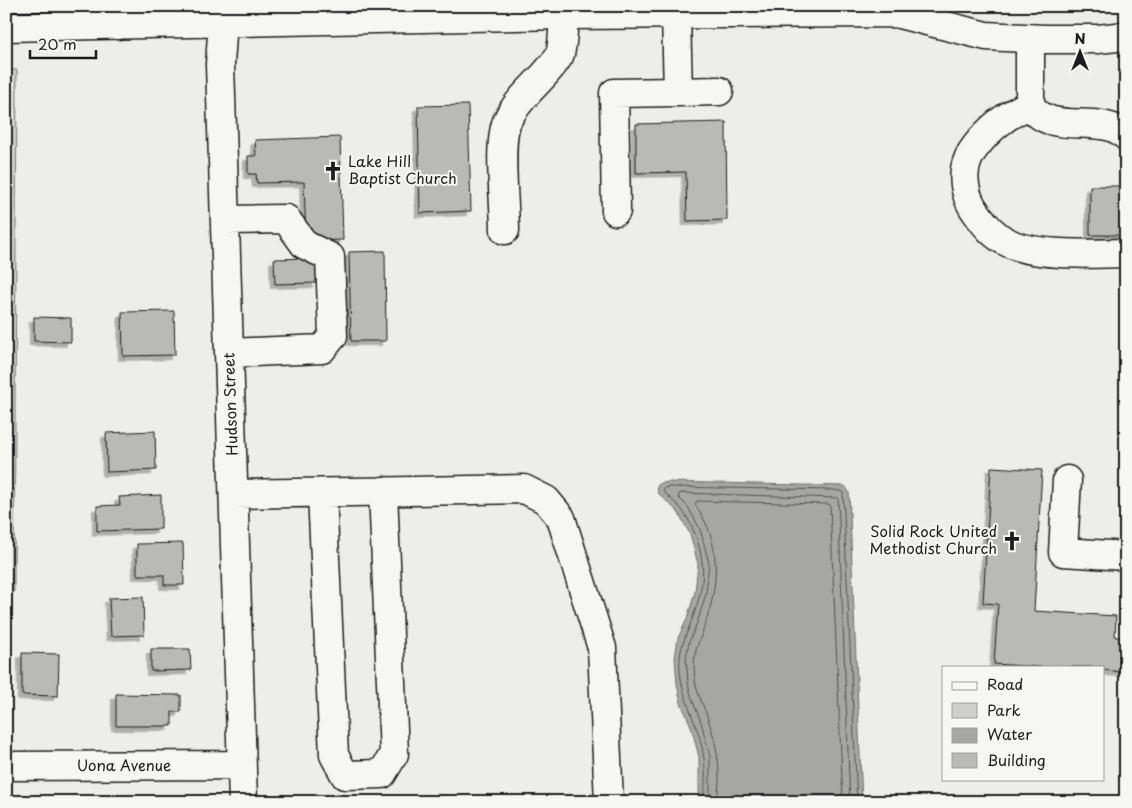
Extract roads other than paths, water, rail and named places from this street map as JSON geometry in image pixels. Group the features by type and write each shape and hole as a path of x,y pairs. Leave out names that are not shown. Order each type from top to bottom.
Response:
{"street":[{"path":"6,27 117,15 612,10 676,14 895,10 924,6"},
{"path":"895,10 986,36 1030,39 1098,39 1126,36"},
{"path":"505,230 502,143 505,128 508,119 518,105 560,54 564,11"},
{"path":"676,14 678,92"},
{"name":"Hudson Street","path":"223,15 220,64 243,802"},
{"path":"1030,39 1030,104 1035,113 1054,121 1104,126 1121,131 1126,136"},
{"path":"1098,39 1126,48"},
{"path":"616,211 614,93 720,91"},
{"path":"1030,104 1002,120 985,135 967,160 964,174 971,206 988,229 1009,244 1033,250 1089,254 1126,253"},
{"path":"225,220 286,219 305,245 330,257 333,336 322,349 229,353"},
{"path":"1067,480 1063,552 1126,556"},
{"path":"234,494 524,489 546,500 561,518 602,648 609,802"},
{"path":"322,493 334,755 345,775 382,774 394,754 383,491"},
{"name":"Uona Avenue","path":"6,766 241,765"}],"water":[{"path":"661,483 845,486 849,492 862,802 697,802 699,794 699,757 691,726 681,703 675,658 678,638 687,619 695,592 698,564 690,534 678,512 658,493 657,486"}],"place":[{"name":"Lake Hill Baptist Church","path":"333,171"},
{"name":"Solid Rock United Methodist Church","path":"1012,541"}]}
